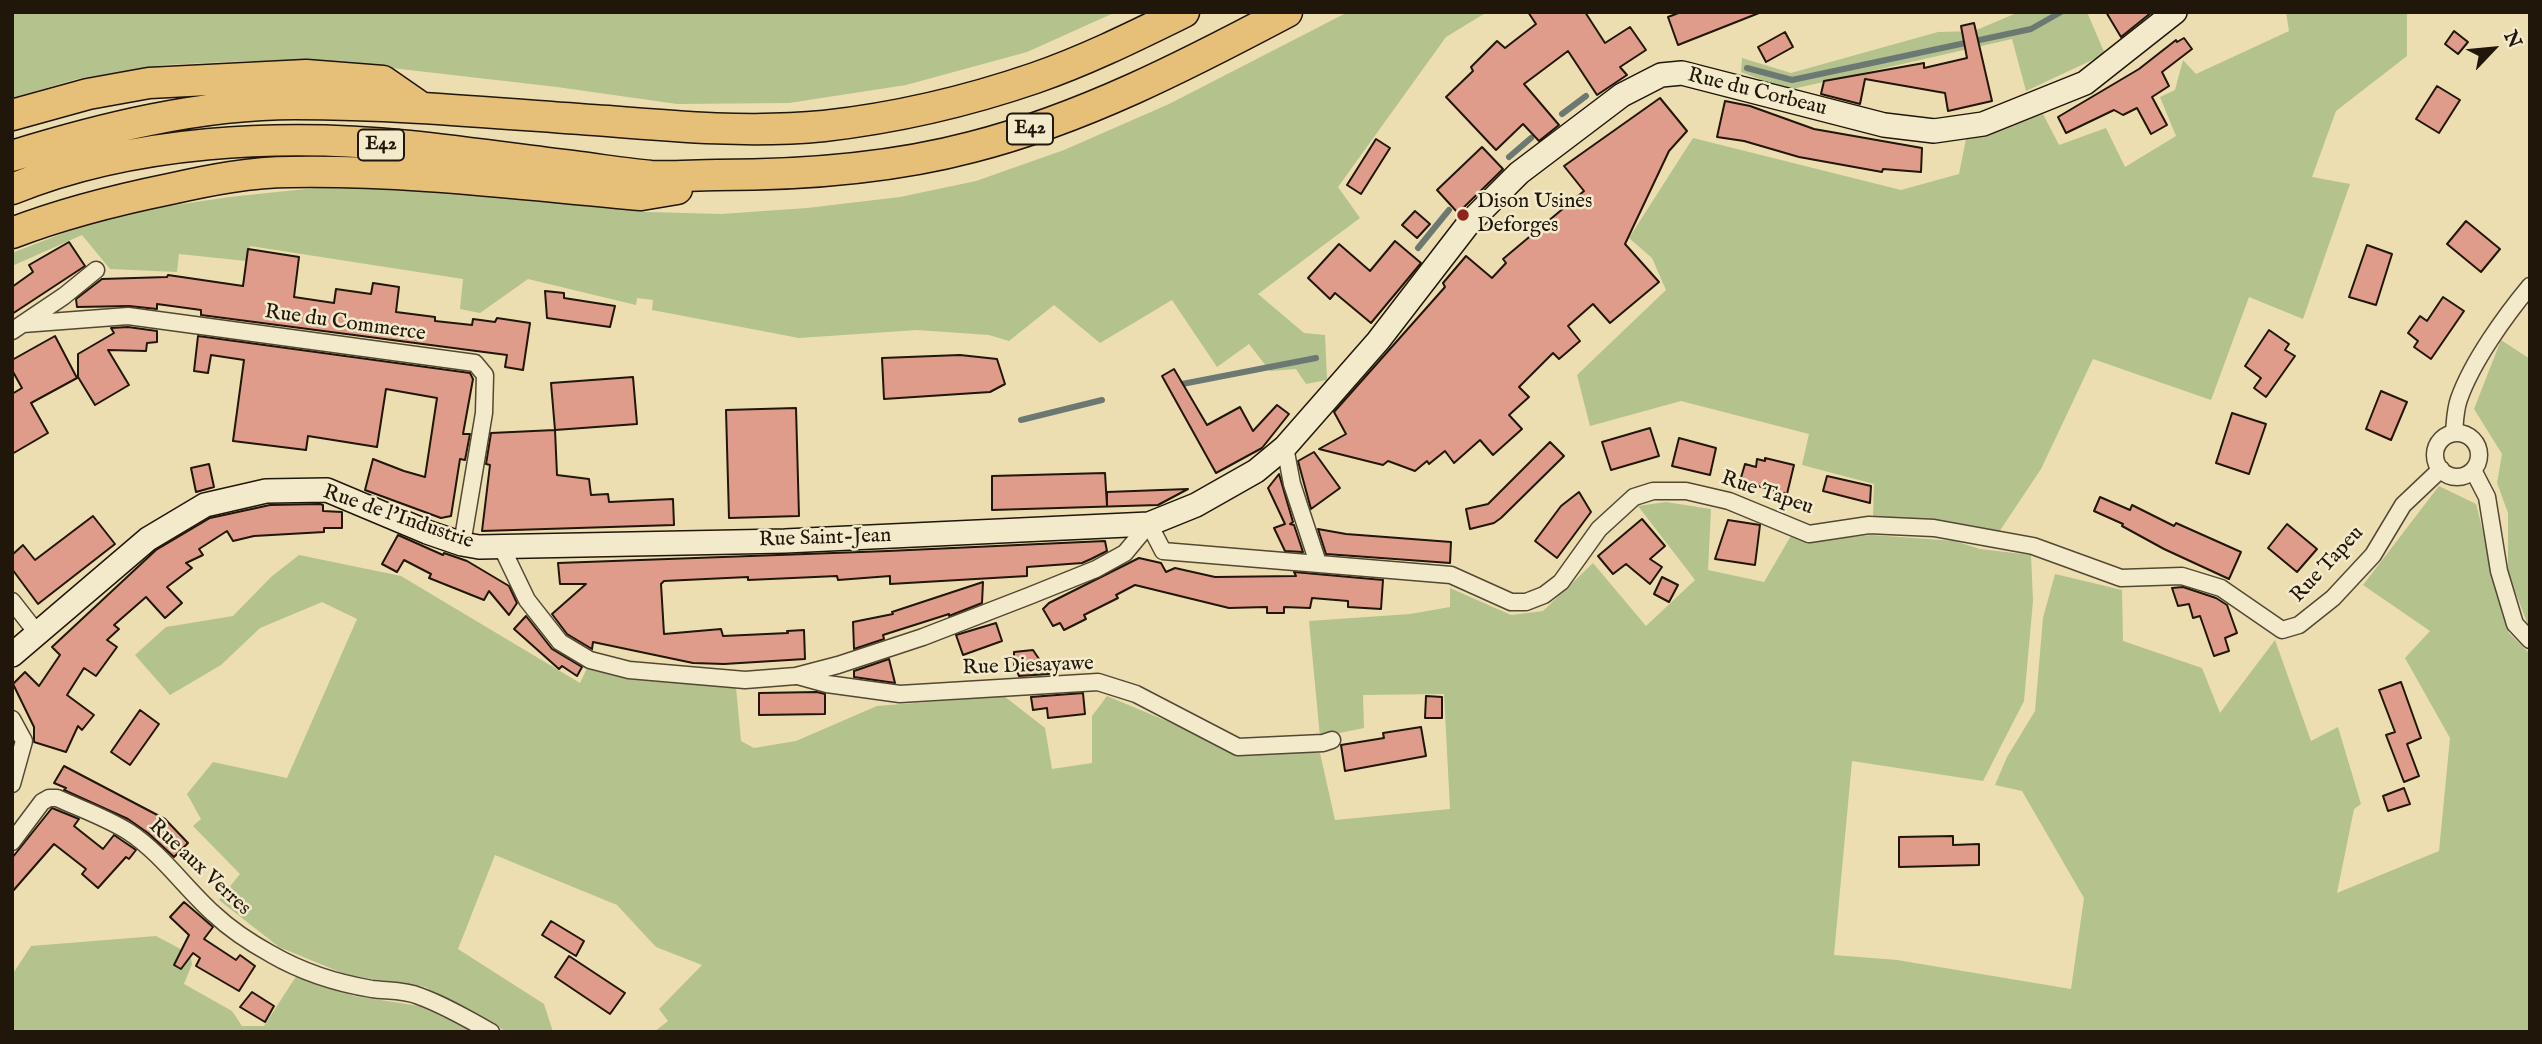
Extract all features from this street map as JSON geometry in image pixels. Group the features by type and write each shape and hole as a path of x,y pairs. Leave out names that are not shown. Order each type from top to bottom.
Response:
{"highway":[{"name":"E42","path":"12,156 66,139 150,120 225,109 293,104 422,108 734,130 824,126 915,110 977,96 1037,78 1113,47 1184,12"},
{"name":"E42","path":"12,189 81,167 156,151 232,141 405,146 651,176 835,172 898,163 973,147 1038,127 1126,92 1218,49 1287,12"},
{"path":"12,115 88,94 149,83 306,75 383,81 422,108"},
{"path":"12,233 115,200 215,180 289,172 393,174 641,195 753,175"}],"street":[{"name":"Rue du Corbeau","path":"1149,524 1208,498 1256,471 1285,447 1378,341 1469,222 1520,173 1622,94 1661,75 1682,73 1884,125 1934,131 1983,124 2085,83 2175,12"},
{"path":"18,328 96,270"},
{"path":"2454,433 2459,401 2483,352 2530,286"},
{"name":"Rue du Commerce","path":"18,328 128,316 475,363 485,376 484,413 462,544"},
{"path":"2454,433 2465,434 2473,440 2478,447 2479,458 2473,470 2466,475 2454,477 2437,465 2435,454 2440,440 2454,433"},
{"path":"1285,447 1292,484 1318,563"},
{"name":"Rue Tapeu","path":"1149,524 1163,551 1451,576 1511,602 1526,602 1544,595 1561,582 1599,529 1634,496 1653,491 1686,491 1729,501 1809,534 1869,525 1934,528 2033,547 2121,578 2182,576 2221,588 2282,630 2299,625 2333,597 2373,555 2403,505 2441,469"},
{"path":"2473,470 2487,497 2499,571 2515,624 2530,640"},
{"name":"Rue de l'Industrie","path":"12,655 148,539 205,505 267,491 327,490 462,544 479,547 501,546"},
{"name":"Rue Saint-Jean","path":"501,546 785,541 1149,524"},
{"name":"Rue Diesayawe","path":"501,546 527,600 560,642 590,660 629,670 745,680 796,676 923,637 1096,569 1125,553 1149,524"},
{"path":"12,601 37,633"},
{"name":"Rue Diesayawe","path":"796,676 827,684 900,694 1098,682 1136,694 1238,747 1323,743 1332,740"},
{"path":"12,719 24,741 12,784"},
{"name":"Rue aux Verres","path":"12,842 42,802 49,797 57,798 105,818 132,834 194,891 213,913 238,934 273,956 331,981 417,995 491,1032"}],"green space":[{"path":"12,12 1116,12 1027,52 906,85 789,103 677,104 348,63 248,61 164,65 77,79 12,98"},
{"path":"1348,12 1487,12 1446,37 1338,187 1360,218 1258,294 1304,333 1325,335 1327,380 1306,384 1296,369 1270,371 1249,344 1217,367 1172,300 1100,343 1054,305 1009,341 989,335 917,330 799,338 652,310 653,300 637,298 636,305 528,279 480,313 460,309 463,279 250,246 246,261 179,254 177,272 110,269 82,235 12,266 12,253 79,227 136,211 229,197 335,186 526,196 648,212 721,214 807,208 900,197 976,181 1064,150 1169,104"},
{"path":"2019,12 2087,12 2105,54 2026,91 2012,39 1788,90 1741,72 1742,58 1791,73 1938,32 1974,31"},
{"path":"2286,12 2407,12 2407,56 2336,111 2312,177 2350,184 2303,319 2249,297 2211,400 2093,359 2041,469 1999,532 1873,517 1874,484 1802,465 1809,434 1681,401 1590,426 1577,375 1666,290 1652,258 1629,238 1693,138 1901,190 1959,174 1966,139 2043,114 2059,145 2106,128 2125,167 2176,136 2160,97 2175,90 2183,60 2196,74 2289,31"},
{"path":"2501,340 2530,359 2530,630 2508,573 2508,513 2497,483 2502,454 2474,409"},
{"path":"2439,486 2476,504 2509,633 2530,654 2530,1032 654,1032 668,1021 659,1009 702,965 656,947 617,905 495,855 458,949 544,1004 553,1032 507,1032 425,987 347,975 279,947 219,900 240,874 193,826 201,819 187,794 213,762 287,778 357,619 322,602 260,628 221,665 170,695 135,655 166,627 233,616 271,577 299,555 401,576 580,683 588,666 628,679 736,687 741,741 754,748 796,741 877,706 1004,696 1045,728 1052,769 1092,763 1092,716 1107,696 1241,752 1320,753 1335,820 1450,809 1444,694 1363,695 1364,728 1320,737 1309,621 1410,614 1450,607 1450,588 1511,615 1543,611 1593,563 1646,626 1695,580 1638,506 1666,502 1711,509 1708,570 1764,582 1792,534 1812,541 1872,535 1955,541 1980,549 2031,555 2033,601 2024,701 1983,781 1852,761 1834,955 1897,960 2071,989 2084,898 2022,791 1995,785 2007,757 2035,711 2043,618 2055,574 2122,590 2123,641 2202,668 2220,713 2275,640 2311,741 2338,727 2361,804 2354,809 2337,893 2439,851 2450,738 2405,658 2430,631 2363,585"},
{"path":"156,936 190,954 192,964 184,984 232,1011 242,1026 264,1026 297,975 354,996 420,1006 475,1032 12,1032 12,975 31,946"}],"building":[{"path":"1528,12 1585,12 1605,43 1630,27 1646,50 1620,67 1627,75 1597,95 1568,51 1524,84 1559,125 1539,141 1523,124 1496,150 1446,97 1473,71 1471,67 1497,41 1505,48 1536,24"},
{"path":"1681,12 1759,13 1678,45 1668,17"},
{"path":"2106,12 2152,12 2121,37"},
{"path":"1974,23 1992,101 1948,111 1945,93 1865,79 1860,104 1821,94 1824,81 1924,63 1924,68 1967,58 1961,26"},
{"path":"2454,31 2468,42 2458,54 2445,44"},
{"path":"1785,32 1793,47 1766,62 1758,47"},
{"path":"2184,38 2192,49 2162,72 2169,86 2152,97 2167,125 2151,134 2137,108 2123,115 2114,110 2066,133 2058,117 2139,69 2176,40 2177,42"},
{"path":"2437,86 2460,100 2439,133 2416,119"},
{"path":"1660,98 1687,131 1669,151 1625,244 1659,282 1610,323 1593,304 1568,326 1580,341 1559,359 1553,353 1519,387 1529,397 1509,415 1522,429 1493,455 1480,440 1454,463 1445,451 1415,471 1388,461 1383,465 1319,449 1346,434 1334,412 1445,287 1443,283 1466,256 1492,278 1506,263 1503,259 1584,191 1564,166"},
{"path":"1725,101 1750,106 1814,129 1922,148 1921,172 1883,169 1882,172 1799,157 1744,141 1717,137"},
{"path":"1376,139 1390,148 1361,194 1347,185"},
{"path":"1482,147 1503,169 1458,213 1437,190"},
{"path":"1415,211 1430,224 1417,238 1402,225"},
{"path":"2466,221 2500,249 2481,272 2447,244"},
{"path":"1395,241 1421,263 1371,323 1335,293 1330,299 1308,278 1339,244 1370,271"},
{"path":"69,242 85,266 12,314 12,287 33,272 29,265"},
{"path":"2367,245 2392,254 2376,305 2349,297"},
{"path":"248,249 299,257 294,297 334,303 336,289 371,294 373,283 399,287 396,312 435,317 435,321 472,325 473,319 495,322 497,318 530,323 523,370 505,367 507,355 201,315 201,310 157,304 157,309 129,306 77,307 76,299 102,279 168,275 243,286"},
{"path":"545,291 564,293 564,298 615,306 610,327 547,318"},
{"path":"2443,297 2464,311 2431,359 2414,347 2418,341 2408,333 2420,316 2427,321"},
{"path":"128,327 157,331 157,342 147,343 146,351 108,350 129,385 95,405 78,377 78,354 114,333 111,328"},
{"path":"2269,330 2289,344 2285,350 2295,356 2266,397 2254,388 2261,378 2245,366"},
{"path":"55,336 77,378 31,403 48,433 12,454 12,394 22,388 12,370 12,360"},
{"path":"198,336 470,373 473,379 463,434 470,434 465,460 460,459 451,516 441,518 365,490 373,459 425,477 437,398 386,389 377,447 308,436 306,450 233,441 244,360 211,355 208,373 194,371"},
{"path":"960,355 997,359 1005,384 990,392 884,399 882,358"},
{"path":"1174,369 1207,425 1240,407 1253,431 1277,405 1289,414 1262,448 1216,473 1162,376"},
{"path":"633,377 637,424 555,430 551,383"},
{"path":"2381,391 2407,402 2391,440 2366,429"},
{"path":"796,408 799,516 729,518 726,410"},
{"path":"2232,413 2266,424 2249,474 2216,463"},
{"path":"1650,428 1659,456 1611,470 1602,442"},
{"path":"555,430 557,475 589,479 591,495 608,494 609,502 673,499 674,525 482,531 490,465 486,464 491,433"},
{"path":"1679,438 1716,448 1710,475 1672,466"},
{"path":"1550,442 1564,456 1501,518 1494,523 1470,529 1466,509 1488,504"},
{"path":"1314,452 1340,488 1311,509 1298,461"},
{"path":"1765,458 1794,465 1787,494 1740,481 1745,464 1756,467 1757,459 1765,461"},
{"path":"209,464 214,487 196,492 191,468"},
{"path":"1105,473 1107,506 1107,492 1188,489 1158,505 992,510 992,476"},
{"path":"1279,474 1293,522 1290,524 1294,525 1303,552 1285,551 1274,528 1285,524 1268,488"},
{"path":"1827,476 1871,486 1870,503 1823,491"},
{"path":"1579,492 1591,512 1557,558 1535,541 1561,506"},
{"path":"2100,497 2130,510 2132,505 2174,526 2176,523 2241,552 2229,579 2164,549 2122,526 2123,524 2094,511"},
{"path":"270,505 323,505 323,511 342,512 342,528 324,528 324,532 254,536 233,541 227,531 199,549 203,555 186,563 192,568 167,587 182,603 165,618 146,597 114,625 119,629 107,640 117,647 96,676 84,668 67,695 94,715 82,730 78,726 66,752 34,742 34,727 13,684 25,672 39,686 60,655 52,647 156,550 210,518"},
{"path":"93,516 115,544 38,604 12,569 12,555 23,545 35,560"},
{"path":"1642,519 1665,546 1650,559 1662,567 1650,584 1626,564 1613,574 1598,556"},
{"path":"1728,520 1760,525 1755,565 1715,559"},
{"path":"2287,524 2317,549 2297,572 2268,548"},
{"path":"1318,529 1346,534 1451,542 1450,563 1326,554"},
{"path":"398,535 443,555 444,553 467,561 509,586 517,603 509,615 489,591 484,600 429,578 431,574 404,560 397,572 382,564"},
{"path":"1105,541 1107,551 1091,559 1082,563 1027,567 1027,576 890,584 890,576 838,580 837,576 748,580 748,577 664,581 661,584 664,634 721,629 723,636 804,630 805,659 724,664 693,663 593,642 592,649 567,634 552,614 586,584 560,584 558,563"},
{"path":"1139,558 1161,563 1166,572 1175,568 1215,577 1296,576 1294,572 1383,580 1381,609 1348,607 1348,601 1312,598 1310,608 1284,607 1284,613 1267,613 1267,607 1229,608 1135,585 1116,595 1118,598 1084,615 1086,619 1064,630 1060,623 1053,626 1043,609 1049,603"},
{"path":"1662,577 1678,585 1669,602 1654,594"},
{"path":"983,582 982,603 949,616 883,635 884,639 854,649 853,622 893,614 892,612"},
{"path":"2183,587 2216,598 2227,605 2237,633 2225,638 2229,651 2214,656 2200,616 2193,618 2189,604 2178,606 2172,588"},
{"path":"526,616 552,649 582,667 577,676 562,666 559,669 514,629"},
{"path":"996,623 1002,641 963,655 956,635"},
{"path":"1033,650 1049,674 1019,676 1014,664 1014,652"},
{"path":"889,659 895,683 854,677 854,671"},
{"path":"2401,682 2421,738 2407,744 2419,776 2404,782 2386,735 2395,732 2379,690"},
{"path":"759,693 825,694 825,714 759,715"},
{"path":"1083,693 1085,714 1048,718 1047,708 1033,710 1031,697"},
{"path":"1426,696 1442,697 1442,718 1425,718"},
{"path":"140,710 159,724 130,765 111,752"},
{"path":"1421,727 1426,756 1345,771 1341,745 1384,738 1383,733"},
{"path":"64,766 165,819 188,843 174,857 128,819 64,790 66,788 54,783"},
{"path":"2404,788 2410,804 2388,811 2383,796"},
{"path":"52,808 79,819 74,826 103,849 114,835 136,850 129,859 126,857 98,888 82,874 86,869 54,844 12,892 12,858"},
{"path":"1953,836 1953,845 1979,844 1979,865 1899,867 1899,837"},
{"path":"184,902 213,927 204,939 236,960 240,955 255,966 239,991 196,966 200,958 193,953 181,969 174,965 189,935 170,917"},
{"path":"551,921 584,941 576,956 542,935"},
{"path":"569,956 625,993 610,1014 555,977"},
{"path":"252,992 274,1006 265,1022 240,1007"}],"waterway":[{"path":"1747,68 1792,80 2031,29 2061,12"},
{"path":"1562,114 1586,96"},
{"path":"1509,157 1531,138"},
{"path":"1418,248 1449,210"},
{"path":"1177,385 1316,358"},
{"path":"1021,420 1102,400"}],"place":[{"name":"Dison Usines Deforges","path":"1463,215"}]}
